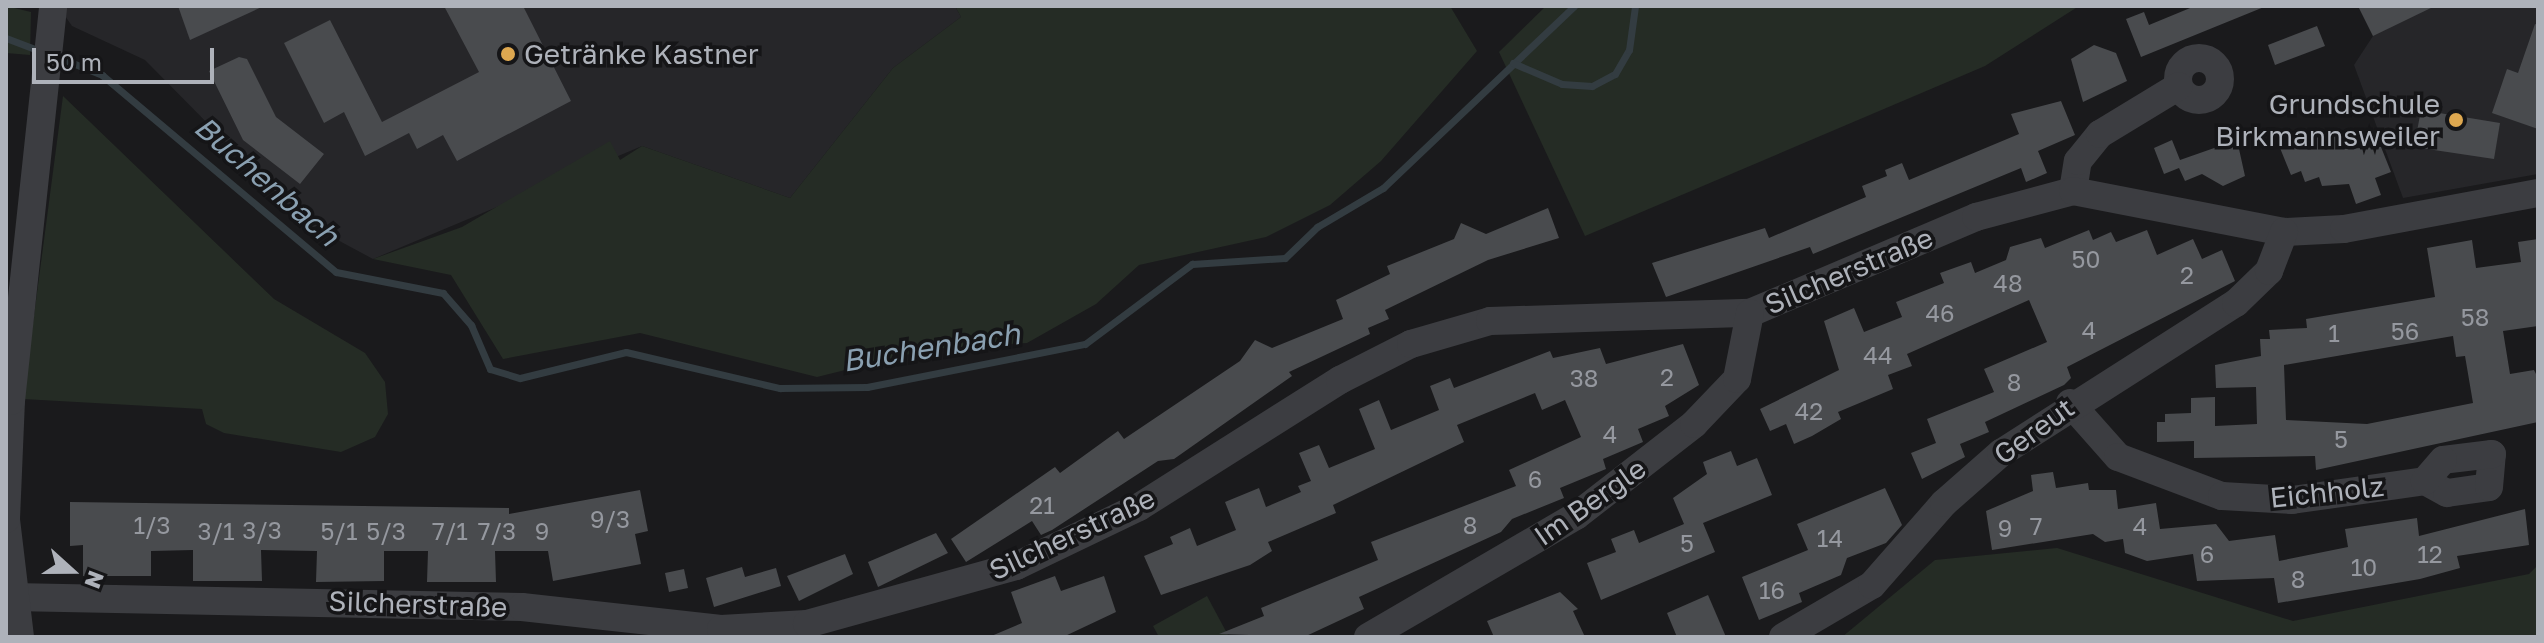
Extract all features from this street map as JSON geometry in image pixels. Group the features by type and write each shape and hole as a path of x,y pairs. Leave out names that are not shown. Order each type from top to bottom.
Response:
{"street":[{"path":"20,637 12,597 6,519 16,305 52,15"},
{"path":"2073,191 2078,161 2100,134 2179,86"},
{"name":"Silcherstraße","path":"12,597 522,607 721,629 807,624 1016,566 1139,507 1327,388 1411,344 1490,321 1750,313 1964,222 2073,191 2284,232 2344,229 2538,193"},
{"name":"Gereut","path":"1783,637 1872,585 1944,503 2070,403 2236,303 2269,271 2284,232"},
{"name":"Im Bergle","path":"1368,637 1576,516 1694,424 1737,379 1750,313"},
{"name":"Eichholz","path":"2070,403 2118,457 2222,496 2292,500 2425,481"}],"shaded area":[{"path":"6,6 31,12 30,55 6,53"},
{"path":"58,6 955,6 961,17 893,68 790,198 642,146 373,259 306,223 145,60 72,26"},
{"path":"955,6 1450,6 1477,51 1381,161 1330,205 1266,237 1139,265 1096,304 1027,343 930,349 817,377 640,333 503,359 451,275 373,259 462,227 610,141 620,160 642,146 790,198 893,68 961,17"},
{"path":"1546,6 2079,6 1985,66 1585,236 1499,52"},
{"name":"Grundschule Birkmannsweiler","path":"2358,6 2538,6 2538,174 2403,198 2354,65 2373,36"},
{"path":"63,96 274,299 365,353 385,382 388,414 375,437 341,452 224,433 206,424 202,409 23,399"},
{"path":"2057,548 2293,621 2529,574 2538,565 2538,637 1842,637 1935,560"},
{"path":"1207,596 1229,637 1159,637 1153,626"}],"building":[{"path":"178,6 264,6 190,40"},
{"path":"444,6 523,6 571,101 457,161 443,135 417,149 409,133 365,156 344,112 324,123 284,43 330,20 382,122 479,72"},
{"path":"2195,6 2264,7 2141,57 2126,19 2144,12 2149,25"},
{"path":"2358,6 2435,6 2373,36"},
{"path":"2535,24 2538,25 2538,129 2492,113 2507,69 2518,73"},
{"path":"2317,26 2325,46 2275,65 2268,45"},
{"path":"2094,45 2116,53 2127,81 2083,102 2071,59"},
{"path":"239,57 247,59 276,117 324,154 300,184 243,140 209,71"},
{"path":"2061,101 2075,135 2038,151 2047,173 2026,182 2021,168 1813,254 1810,247 1666,297 1652,263 1765,228 1769,238 1866,197 1862,186 1887,176 1885,170 1902,163 1909,180 2019,134 2011,114"},
{"path":"2421,110 2500,123 2494,159 2414,147"},
{"path":"2337,132 2343,149 2381,147 2391,172 2375,178 2381,195 2356,204 2349,184 2322,186 2319,177 2305,182 2301,171 2291,175 2280,148"},
{"path":"2172,140 2180,160 2237,140 2245,176 2223,186 2202,174 2185,181 2179,168 2164,174 2154,148"},
{"path":"1548,208 1559,238 1488,260 1385,310 1389,319 1368,328 1370,334 1289,372 1292,376 1174,459 1158,461 1052,530 1041,535 1032,521 966,562 951,539 1055,467 1060,473 1118,431 1124,439 1240,361 1255,340 1272,348 1343,319 1336,300 1390,274 1387,266 1454,239 1461,223 1486,234"},
{"path":"2089,230 2093,240 2111,232 2116,242 2147,230 2157,255 2193,239 2202,259 2222,250 2235,281 2067,367 2071,378 2064,385 1985,422 1989,432 1960,444 1965,457 1922,479 1911,453 1936,443 1927,419 1994,392 1984,369 2047,342 2029,300 1907,354 1912,366 1888,375 1893,389 1838,412 1841,419 1812,436 1794,444 1786,424 1770,431 1760,409 1839,370 1824,321 1854,308 1864,332 1902,317 1896,302 1944,283 1940,273 1971,262 1975,273 2006,260 2010,247 2041,238 2045,248"},
{"path":"2538,239 2538,326 2503,331 2510,374 2534,370 2538,378 2538,422 2316,470 2315,456 2194,458 2194,441 2157,442 2157,422 2165,422 2165,414 2191,413 2191,398 2215,397 2215,426 2257,424 2256,387 2216,388 2215,365 2261,356 2260,339 2270,339 2269,330 2307,328 2306,319 2435,297 2427,248 2472,240 2476,268 2521,262 2518,242","holes":["2453,336 2456,357 2465,356 2473,403 2367,424 2286,420 2284,365"]},
{"path":"1683,344 1699,385 1665,406 1669,416 1638,429 1643,442 1603,459 1606,469 1560,488 1564,498 1512,519 1501,532 1359,597 1364,609 1304,637 1219,634 1264,616 1261,608 1378,560 1371,542 1516,486 1509,470 1581,437 1565,400 1542,410 1535,393 1457,425 1464,442 1333,505 1336,513 1268,542 1272,551 1250,565 1161,595 1144,556 1173,544 1170,537 1190,528 1197,546 1236,530 1225,502 1259,488 1266,507 1301,492 1298,486 1311,481 1299,453 1319,445 1329,468 1375,449 1359,409 1379,400 1391,430 1439,410 1430,386 1450,378 1454,388 1550,351 1553,358 1600,348 1606,364"},
{"path":"1731,451 1737,466 1757,458 1772,495 1703,523 1715,552 1601,600 1587,563 1616,552 1611,539 1634,530 1639,543 1684,524 1673,498 1707,474 1703,462"},
{"path":"2053,472 2056,488 2088,483 2089,490 2116,490 2118,509 2156,503 2160,529 2216,524 2229,541 2275,535 2279,561 2348,547 2345,529 2417,518 2419,536 2525,509 2529,545 2457,556 2460,568 2420,579 2278,603 2274,578 2197,581 2193,554 2147,561 2125,553 2123,539 2105,542 2093,534 1992,550 1986,511 2033,491 2031,475"},
{"path":"1885,488 1902,525 1886,543 1847,558 1841,575 1799,593 1802,602 1759,620 1742,577 1808,550 1797,524"},
{"path":"640,490 648,531 635,534 641,564 553,581 548,551 495,551 496,582 427,582 428,551 384,551 384,581 316,582 317,551 261,550 262,581 193,581 193,550 151,551 151,576 83,576 83,545 70,546 70,502 509,508 509,514"},
{"path":"936,533 948,553 878,587 868,562"},
{"path":"845,554 853,574 799,601 787,576"},
{"path":"742,567 745,577 776,568 781,586 714,607 706,578"},
{"path":"684,569 688,588 669,592 665,573"},
{"path":"1055,576 1061,591 1104,576 1116,612 1063,637 989,637 1022,623 1011,592"},
{"path":"1560,592 1578,609 1573,611 1585,637 1494,637 1487,621"},
{"path":"1708,595 1726,637 1677,637 1667,613"}],"waterway":[{"name":"Buchenbach","path":"55,56 102,75 336,272 443,293 471,325 490,369 520,378 626,352 780,388 867,387 1085,344 1192,264 1285,258 1317,227 1383,188 1574,6"},
{"name":"Buchenbach","path":"1513,63 1562,84 1592,86 1615,74 1629,50 1635,6"},
{"name":"Buchenbach","path":"6,38 43,52"}],"place":[{"name":"Getränke Kastner","path":"508,54"},
{"name":"Grundschule Birkmannsweiler","path":"2456,120"}]}
